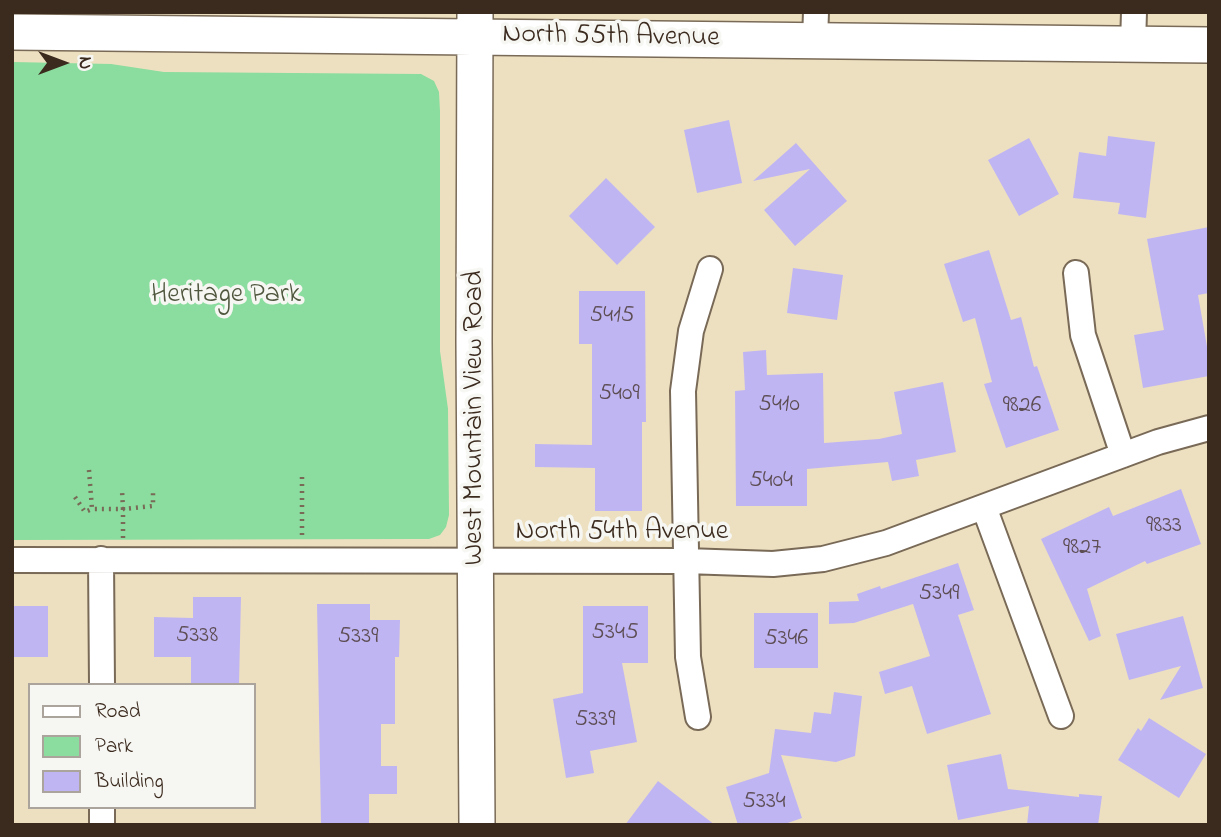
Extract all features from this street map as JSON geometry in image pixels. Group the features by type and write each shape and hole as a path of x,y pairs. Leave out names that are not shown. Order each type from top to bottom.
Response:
{"street":[{"name":"North 55th Avenue","path":"12,32 475,24 1133,28 1209,45"},
{"name":"West Mountain View Road","path":"475,24 477,825"},
{"path":"698,717 688,657 683,391 691,331 710,269"},
{"path":"1076,273 1083,335 1123,455"},
{"name":"North 54th Avenue","path":"12,560 686,561 773,564 823,559 886,543 1123,455 1209,428"},
{"path":"984,507 1060,716"},
{"path":"102,683 112,559"}],"path":[{"path":"89,470 92,509"},
{"path":"302,476 302,560"},
{"path":"112,559 123,509 122,490"},
{"path":"75,497 85,512 92,509 123,509 153,506 153,490"}],"green space":[{"name":"Heritage Park","path":"12,62 111,64 164,72 421,74 434,81 439,92 440,111 440,351 448,409 449,515 446,527 440,535 429,539 12,540"}],"building":[{"path":"729,120 742,183 697,193 684,130"},
{"path":"1108,136 1155,142 1146,218 1118,214 1120,203 1073,198 1079,152 1106,156"},
{"path":"1029,138 1059,194 1019,216 988,160"},
{"path":"796,143 847,201 795,246 764,210 810,169 753,181"},
{"path":"606,178 655,227 617,265 569,216"},
{"path":"1209,227 1209,293 1198,295 1209,358 1209,376 1143,388 1134,335 1164,330 1147,239"},
{"path":"989,250 1011,320 1021,317 1034,367 1037,366 1059,430 1006,448 984,384 992,382 975,318 963,322 944,264"},
{"path":"793,268 843,275 837,320 787,313"},
{"path":"579,291 645,291 646,422 642,422 642,511 595,511 595,468 535,467 535,444 592,445 592,344 579,344"},
{"path":"766,350 767,375 823,373 824,443 879,439 902,434 894,392 943,382 956,452 916,460 919,476 892,481 888,462 807,469 807,506 736,506 735,391 745,390 743,352"},
{"path":"1181,489 1201,544 1147,564 1145,561 1087,589 1101,636 1089,641 1041,539 1109,507 1113,516"},
{"path":"958,563 974,610 958,615 991,714 927,734 912,686 885,694 879,672 930,656 913,604 854,623 829,624 829,602 859,601 857,594 880,586 881,589"},
{"path":"193,597 241,597 239,683 191,683 191,657 154,657 154,617 193,618"},
{"path":"317,604 370,604 370,620 400,620 399,657 395,657 395,724 381,724 381,766 397,766 397,794 369,794 369,825 321,825"},
{"path":"12,606 48,606 48,657 12,657"},
{"path":"583,606 648,606 648,663 622,663 637,742 590,751 594,773 566,778 553,699 583,693"},
{"path":"754,613 818,613 818,668 754,668"},
{"path":"1183,616 1203,688 1160,700 1181,666 1129,680 1116,634"},
{"path":"834,692 862,696 855,756 836,762 781,755 802,818 782,825 738,825 726,787 769,773 775,729 811,733 814,712 831,714"},
{"path":"1149,718 1206,754 1179,798 1118,760 1138,728 1141,731"},
{"path":"1001,754 1008,789 1079,797 1079,794 1102,796 1098,825 1027,825 1029,806 958,820 947,765"},
{"path":"658,781 715,825 625,825"}]}
